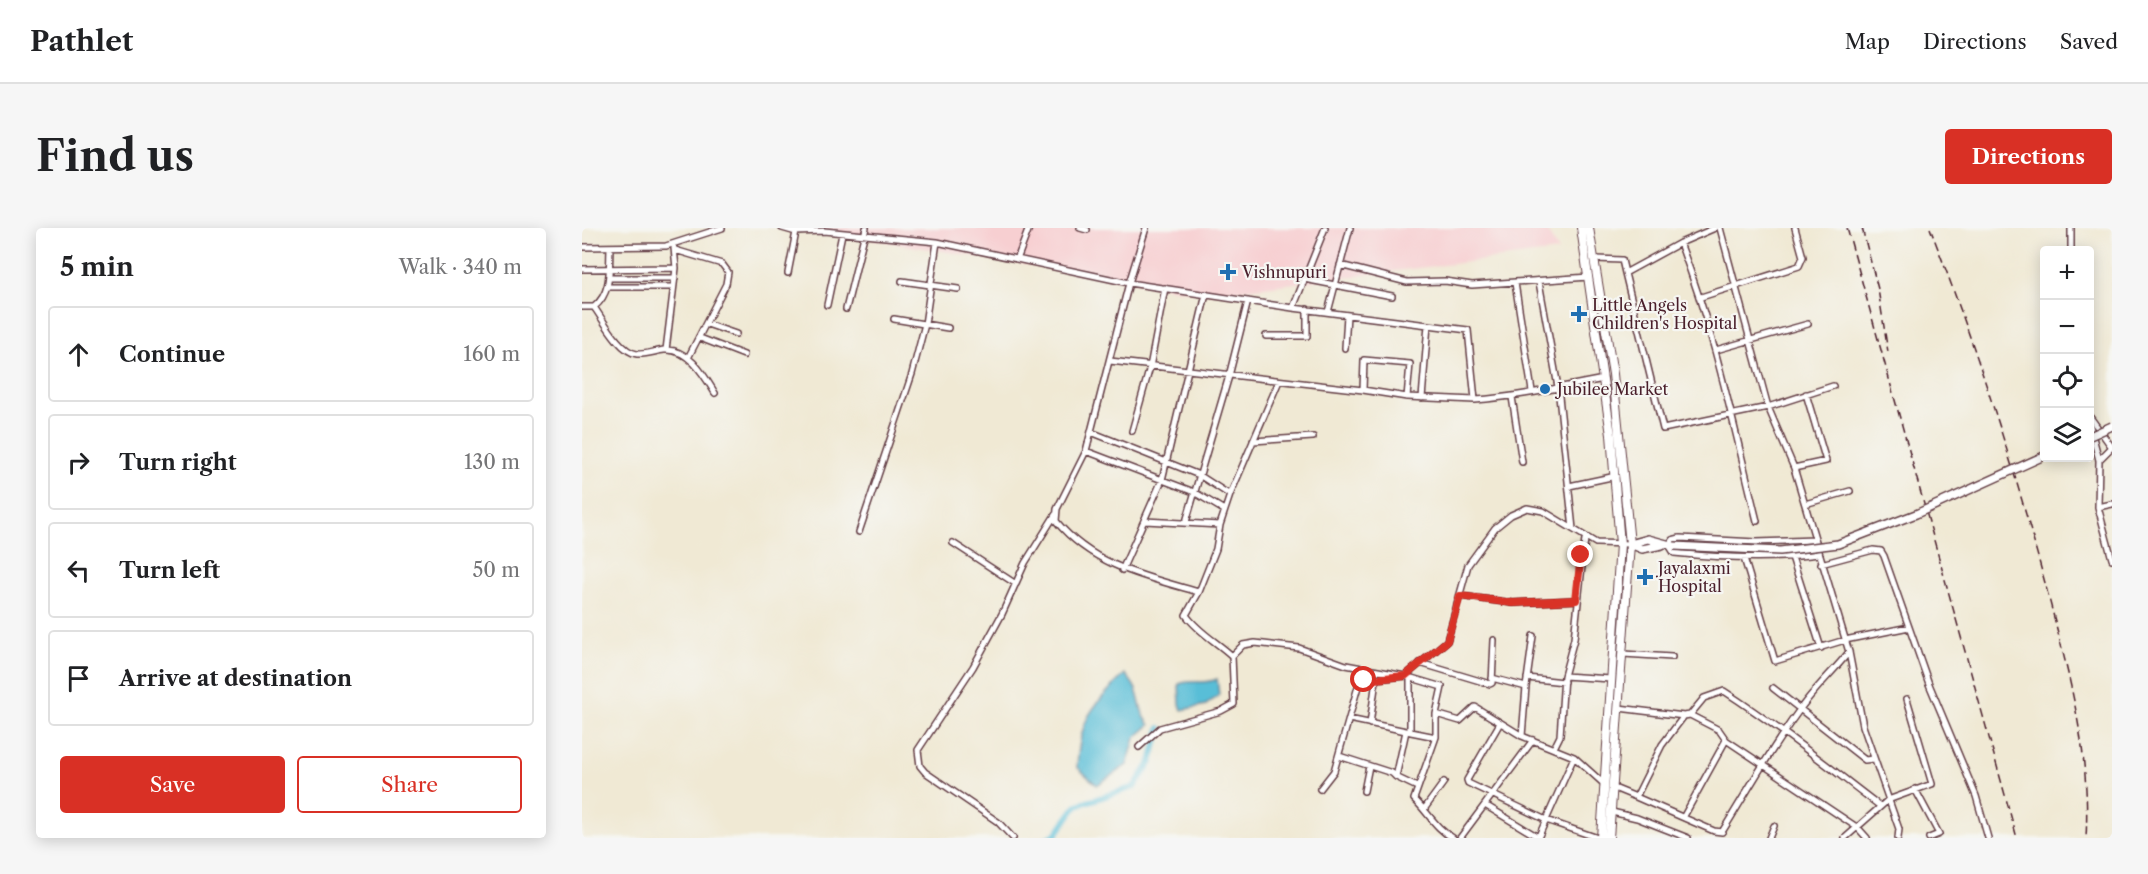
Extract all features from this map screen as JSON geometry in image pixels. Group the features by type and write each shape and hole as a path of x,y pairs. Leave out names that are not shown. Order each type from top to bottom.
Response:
{"main road":[{"path":"1581,228 1616,476 1620,544 1600,838"},
{"path":"1589,228 1596,259 1613,374 1630,544 1609,838"}],"street":[{"path":"674,247 722,228"},
{"path":"782,228 796,232 825,230 842,234 937,242 1018,257 1129,283 1293,308 1468,330 1475,400"},
{"path":"846,309 866,228"},
{"path":"1018,257 1029,228"},
{"path":"1080,228 1087,230"},
{"path":"1013,838 998,822 925,771 918,758 918,750 973,668 1025,563 1055,515 1086,451 1129,283 1146,228"},
{"path":"1293,308 1324,228"},
{"path":"1329,312 1348,228"},
{"path":"1625,273 1680,243 1718,228 1768,407 1794,468 1849,652 1863,726 1899,829 1898,838"},
{"path":"1701,297 1736,288 1798,266 1803,258 1795,228"},
{"path":"2071,228 2072,246"},
{"path":"788,273 796,232"},
{"path":"826,305 842,234"},
{"path":"859,532 912,374 925,324 937,242"},
{"path":"1680,243 1701,297 1716,350 1757,522"},
{"path":"582,248 666,246 722,264 728,272 726,284 688,358"},
{"path":"666,350 676,268 674,247"},
{"path":"582,307 594,308 601,302 608,287 610,248"},
{"path":"1596,259 1622,260 1663,429 1768,407 1833,386"},
{"path":"1340,265 1407,282 1515,283 1589,277"},
{"path":"582,269 676,268"},
{"path":"609,278 675,278"},
{"path":"1304,279 1335,288 1392,296"},
{"path":"902,281 958,289"},
{"path":"1539,282 1558,387 1573,529"},
{"path":"1515,283 1532,391"},
{"path":"608,287 673,286"},
{"path":"1132,431 1150,367 1165,288"},
{"path":"1122,570 1162,480 1206,294"},
{"path":"1185,522 1229,376 1248,301"},
{"path":"594,308 613,332 617,342 635,354 666,350 688,358 702,372 715,393"},
{"path":"1266,336 1307,336 1307,309"},
{"path":"1345,348 1347,315"},
{"path":"894,319 948,328"},
{"path":"707,324 736,334"},
{"path":"1716,350 1808,324"},
{"path":"1422,398 1428,325"},
{"path":"700,338 744,355"},
{"path":"1363,390 1364,360 1410,364 1407,397"},
{"path":"1110,361 1407,397 1475,400 1512,397 1532,391 1604,379"},
{"path":"1139,747 1160,728 1221,711 1234,704 1232,656 1214,639 1195,627 1186,615 1199,592 1216,549 1224,510 1279,381"},
{"path":"1794,468 1826,461 1806,394"},
{"path":"1512,397 1522,462"},
{"path":"2094,423 2111,446 2099,460"},
{"path":"2094,434 2112,426"},
{"path":"1091,432 1199,475 1230,495"},
{"path":"1253,441 1312,437"},
{"path":"2094,441 2099,460 2098,507 2112,558"},
{"path":"1086,451 1194,492 1224,510"},
{"path":"1320,789 1328,781 1339,756 1359,683 1407,677 1447,641 1468,565 1495,528 1511,515 1527,508 1544,511 1596,543 1630,544 1648,539 1669,545 1780,551 1838,544 1916,514 2040,458"},
{"path":"1569,486 1616,476"},
{"path":"1804,504 1850,492"},
{"path":"2098,507 2112,504"},
{"path":"1055,515 1061,527 1105,561 1122,570 1199,592"},
{"path":"1145,521 1220,525"},
{"path":"1554,748 1560,736 1564,679 1574,639 1576,600 1585,538"},
{"path":"1669,545 1672,540 1680,538 1756,542 1815,540"},
{"path":"953,543 1016,584"},
{"path":"1669,545 1674,554 1744,558 1818,554"},
{"path":"1821,564 1872,550 1881,551 1929,684 1976,796 1988,838"},
{"path":"1792,556 1821,648"},
{"path":"1744,558 1775,661 1845,640 1909,627"},
{"path":"1460,596 1513,603 1576,600"},
{"path":"1522,736 1533,636"},
{"path":"1420,663 1484,684 1492,683 1494,640"},
{"path":"1232,656 1243,645 1256,643 1299,648 1346,665 1407,677 1442,687 1436,714 1436,737 1414,799 1425,808 1434,824 1453,838"},
{"path":"1614,788 1684,816 1714,831 1722,832 1800,709 1849,652"},
{"path":"1623,654 1672,657"},
{"path":"1396,777 1408,730 1407,677"},
{"path":"1492,678 1526,687"},
{"path":"1527,678 1611,679"},
{"path":"1370,723 1376,680"},
{"path":"1773,688 1864,760 1873,759"},
{"path":"1636,797 1662,745 1704,698 1724,691 1784,732 1880,806"},
{"path":"1845,838 1888,800 1932,784 1906,699"},
{"path":"1436,714 1461,721 1475,707 1522,736 1574,757 1604,784"},
{"path":"1619,708 1687,716 1719,730 1726,740 1858,828 1867,838"},
{"path":"1349,719 1436,737"},
{"path":"1500,723 1467,780 1470,785 1494,794 1546,820 1600,838"},
{"path":"1460,838 1533,740"},
{"path":"1684,816 1726,740"},
{"path":"1339,756 1392,773 1418,788"},
{"path":"1485,805 1538,838 1574,757"},
{"path":"1364,791 1369,766"},
{"path":"1425,808 1444,782"},
{"path":"1915,789 1939,834 1929,838"},
{"path":"1612,812 1637,818 1688,838"},
{"path":"1769,838 1774,826"}],"shaded area":[{"name":"Vishnupuri","path":"801,228 1545,228 1559,251 1206,294"}],"water":[{"path":"1125,674 1135,688 1142,712 1150,725 1135,738 1127,765 1097,785 1077,767 1081,736 1096,705"},
{"path":"1217,679 1219,695 1206,705 1182,710 1179,684 1208,682"}],"waterway":[{"path":"1048,838 1056,834 1077,805 1134,787 1151,762 1160,728"}],"railway":[{"path":"1847,228 2017,838"},
{"path":"1862,228 1878,289 1888,352"},
{"path":"1930,228 1978,360 2006,449 2033,538 2061,646 2081,741 2087,805 2086,838"}],"place":[{"name":"Vishnupuri","path":"1228,272"},
{"name":"Little Angels Children's Hospital","path":"1579,314"},
{"name":"Jubilee Market","path":"1545,389"},
{"name":"Jayalaxmi Hospital","path":"1645,577"}],"route":[{"path":"1364,680 1405,676 1447,641 1460,596 1513,603 1576,600 1581,555"}]}
